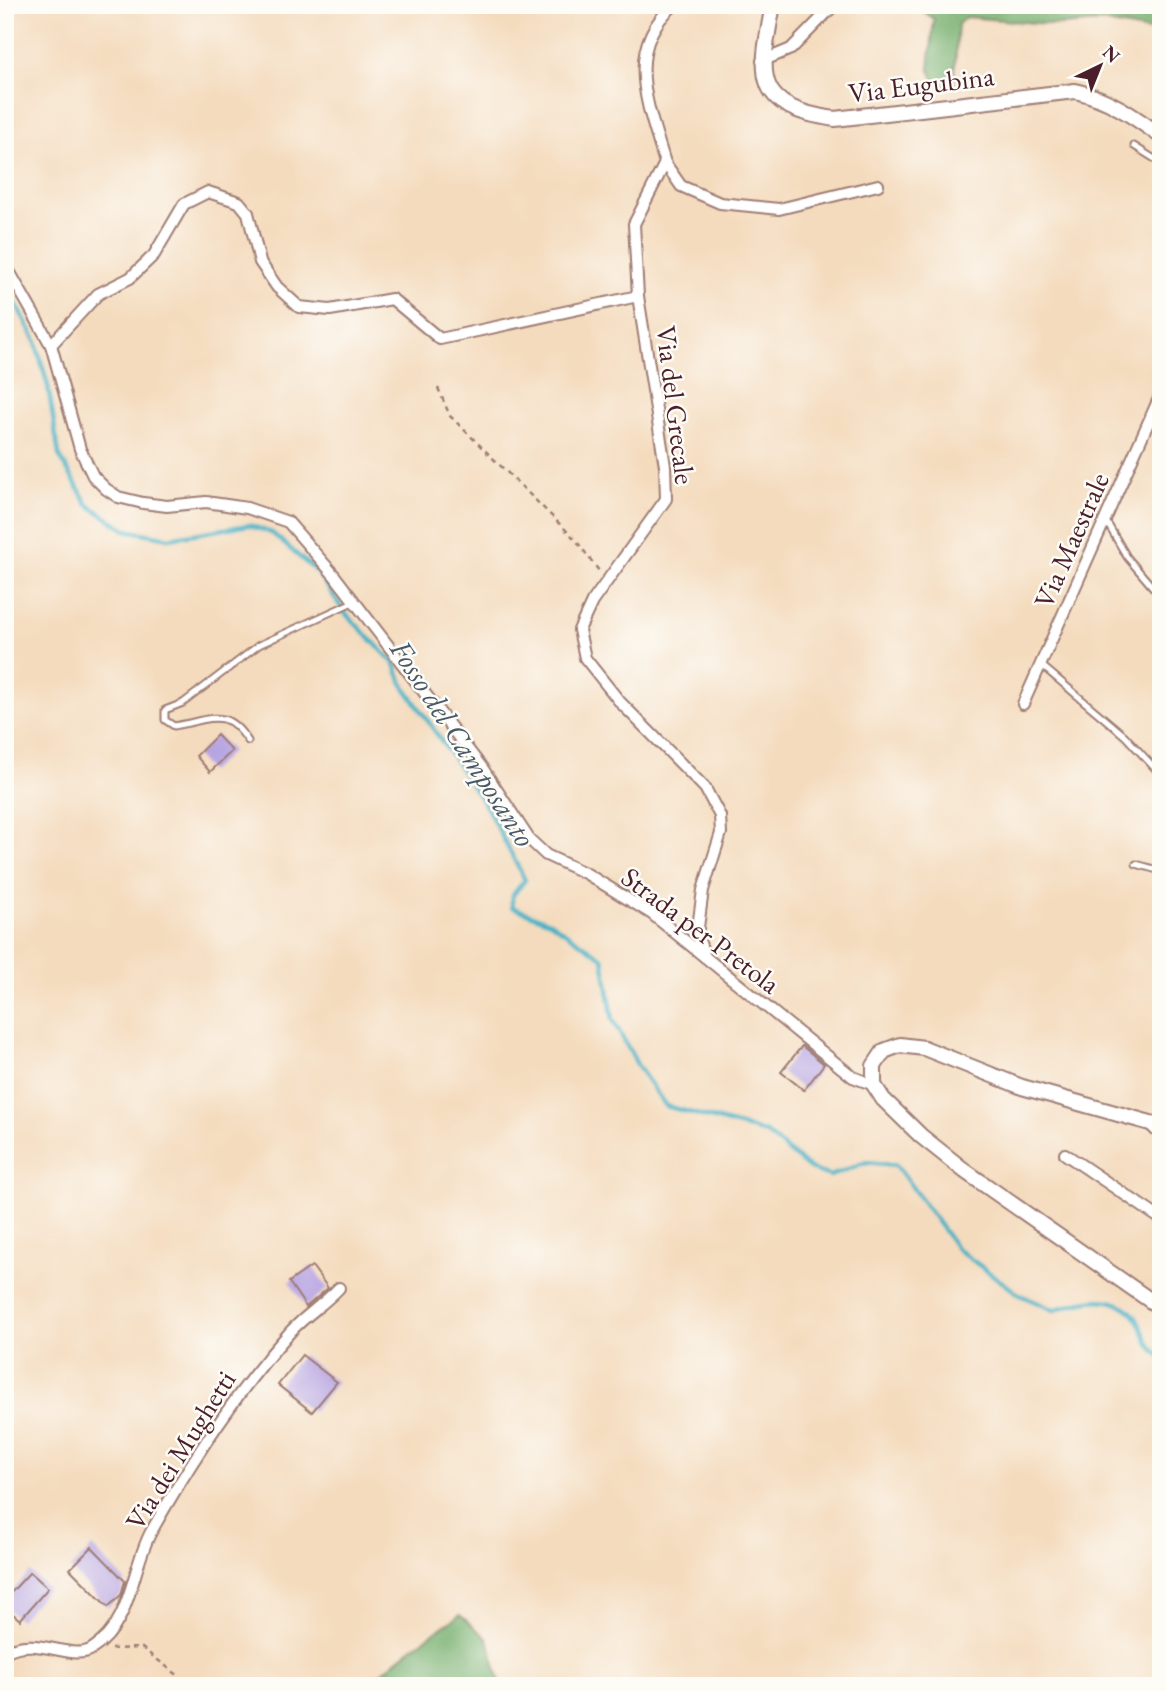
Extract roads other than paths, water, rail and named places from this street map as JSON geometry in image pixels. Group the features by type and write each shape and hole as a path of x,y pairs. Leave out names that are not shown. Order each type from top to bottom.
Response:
{"street":[{"path":"674,5 658,19 643,55 647,102 665,163 681,186 719,203 779,209 878,185"},
{"path":"762,61 773,5"},
{"path":"762,61 791,48 834,5"},
{"name":"Via Eugubina","path":"762,61 765,84 781,101 805,115 835,119 1075,91 1103,97 1161,136"},
{"name":"Via del Grecale","path":"665,163 634,224 638,296 665,466 666,499 593,602 579,630 585,658 620,702 705,788 720,817 721,833 703,890 697,934 706,959"},
{"path":"51,345 98,293 130,278 154,255 184,204 208,192 239,202 247,213 260,262 277,287 299,307 330,310 392,299 440,339 638,296"},
{"name":"Strada per Pretola","path":"5,264 51,345 80,449 93,476 106,489 118,497 143,503 220,504 247,508 288,522 484,769 529,839 546,855 587,874 652,914 853,1077 874,1085"},
{"name":"Via Maestrale","path":"1023,704 1161,394"},
{"path":"1153,1125 1022,1087 925,1048 900,1045 884,1051 874,1066 874,1085 901,1117 965,1171 1161,1308"},
{"path":"1065,1154 1161,1219"},
{"name":"Via dei Mughetti","path":"5,1652 18,1644 74,1652 90,1651 117,1623 133,1586 144,1544 211,1434 248,1381 290,1332 339,1288"}],"lane":[{"path":"1134,146 1161,163"},
{"path":"1105,519 1127,557 1161,597"},
{"path":"248,741 236,723 225,718 174,726 165,720 165,710 183,704 260,645 353,602"},
{"path":"1040,664 1125,736 1161,775"},
{"path":"1136,864 1161,871"},
{"path":"1153,1125 1152,1133 1161,1139"}],"waterway":[{"name":"Fosso del Camposanto","path":"5,283 35,339 48,386 59,455 88,505 126,530 169,538 249,525 272,533 318,573 345,613 395,664 402,683 486,806 525,880 512,896 512,907 550,922 603,958 613,1020 639,1068 666,1106 766,1133 810,1169 830,1176 866,1162 896,1165 957,1249 1020,1295 1054,1310 1087,1301 1119,1304 1137,1319 1149,1344 1161,1357"}]}
